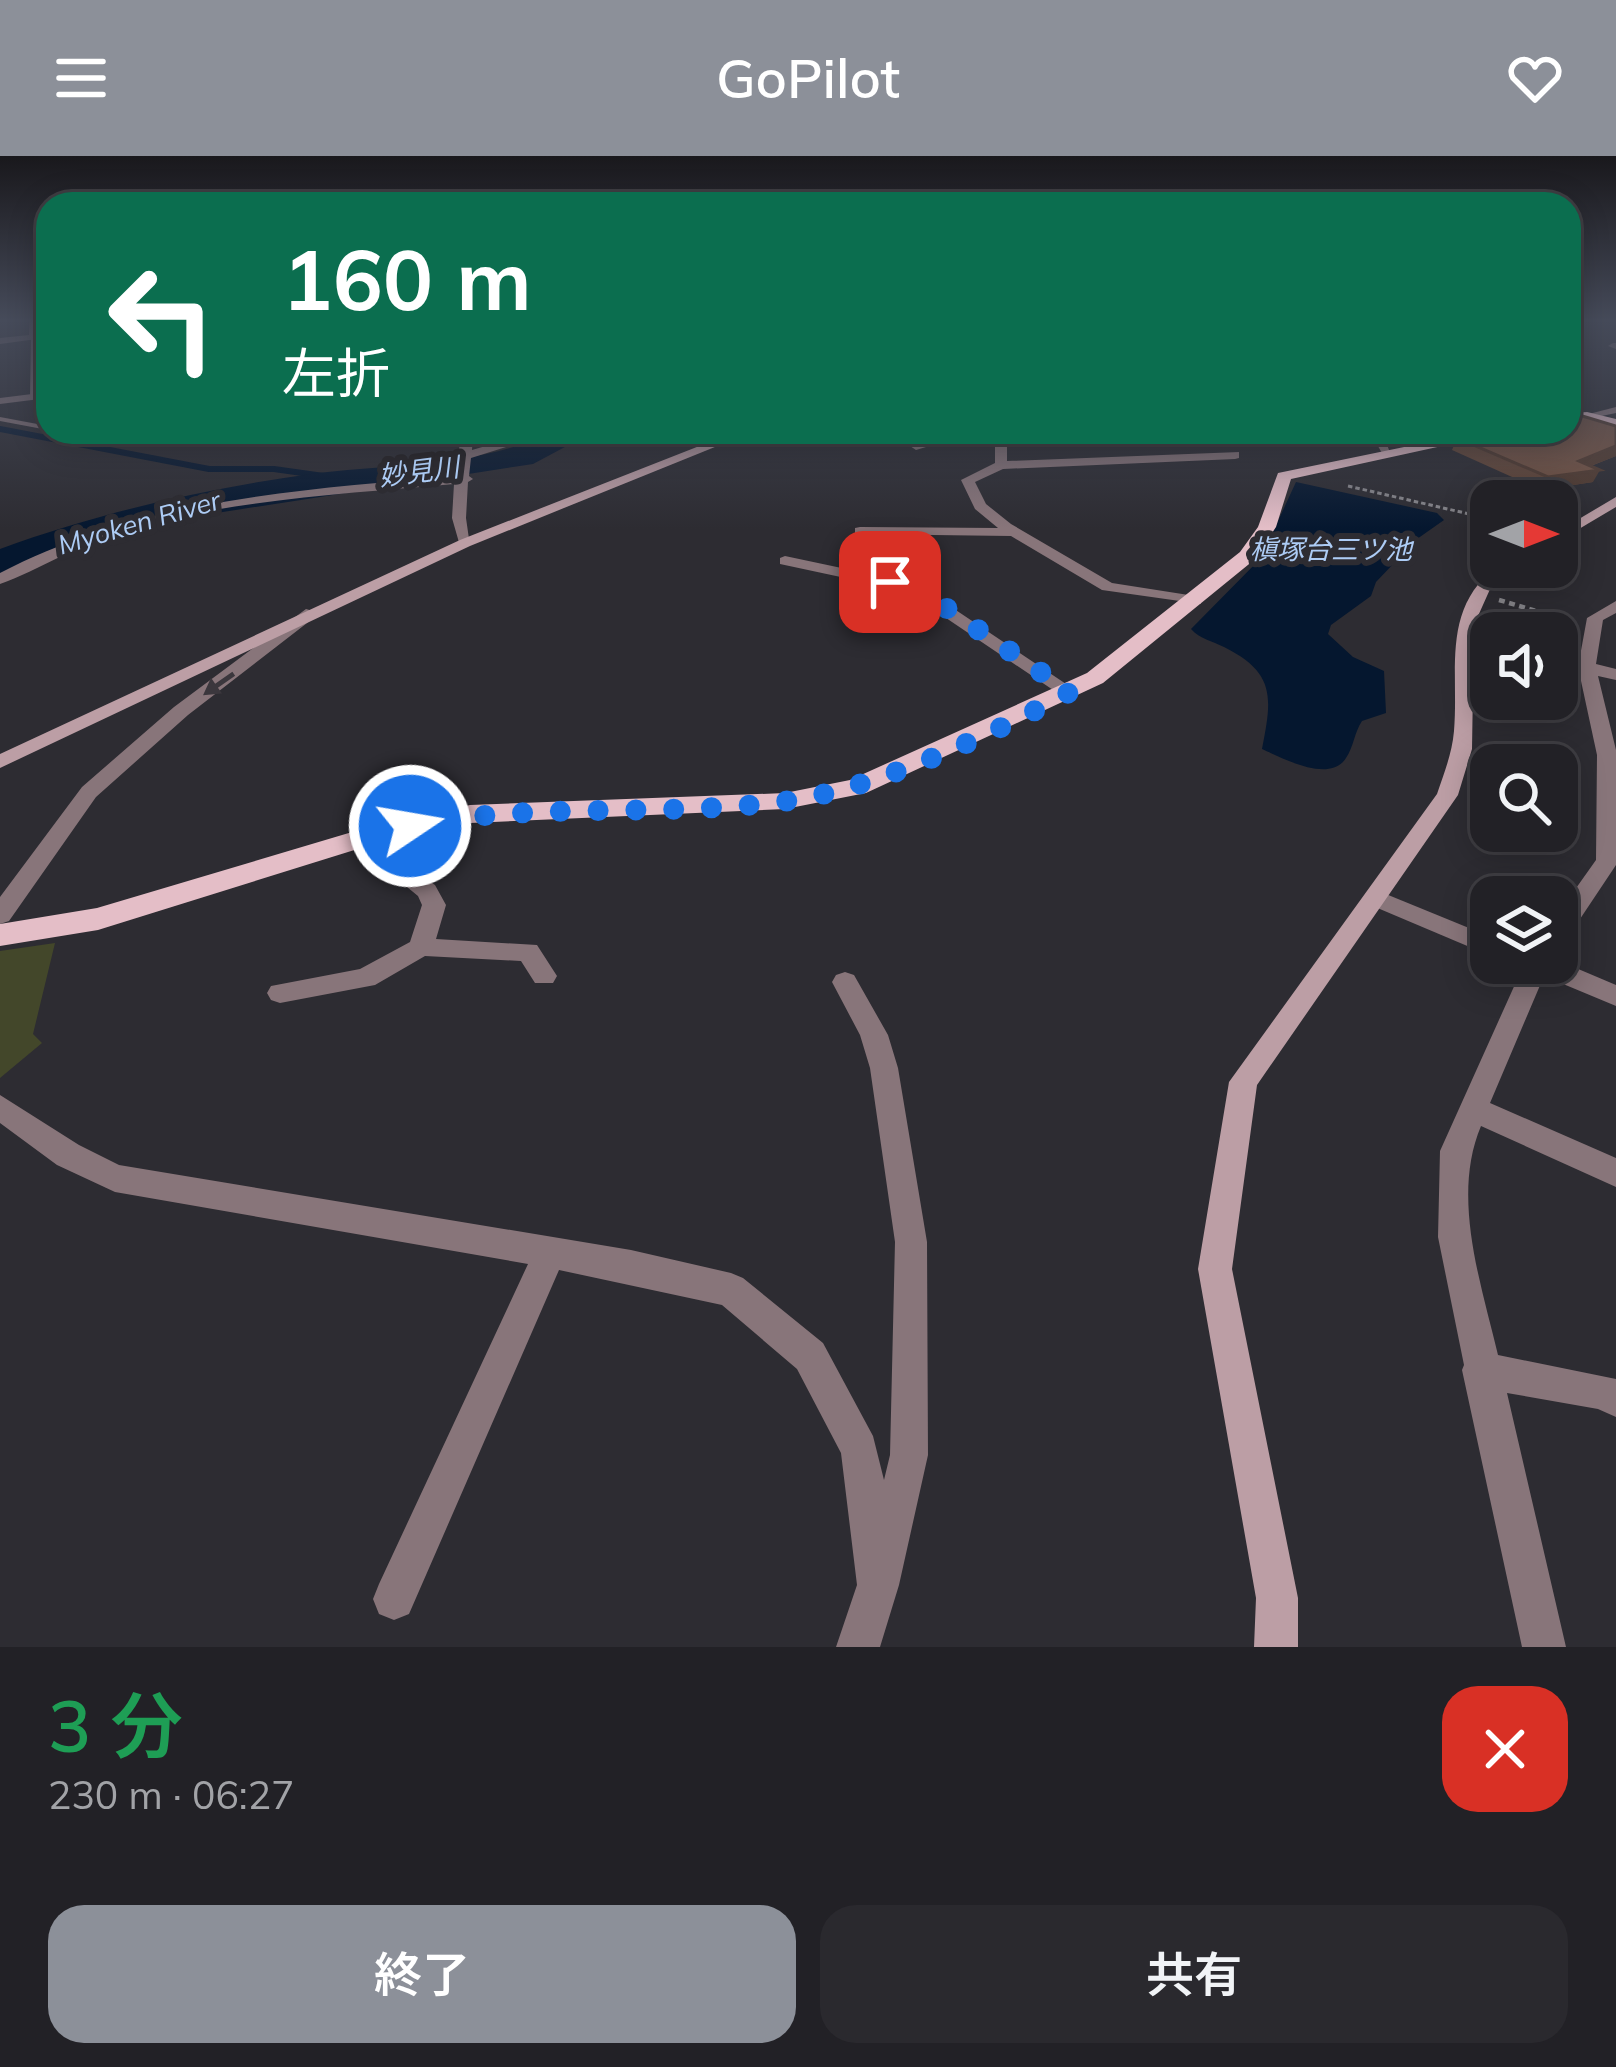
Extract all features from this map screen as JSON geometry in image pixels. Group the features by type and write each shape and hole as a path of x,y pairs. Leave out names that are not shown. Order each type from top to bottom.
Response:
{"main road":[{"path":"1581,416 1616,424"},
{"path":"0,935 157,903 410,826 470,814 785,801 857,787 1070,692 1195,601 1257,542 1267,527 1279,479 1376,444"}],"street":[{"path":"0,401 36,397"},
{"path":"1587,416 1616,410"},
{"path":"465,543 456,524 466,478 467,444"},
{"path":"467,455 505,444"},
{"path":"0,762 465,543 716,444"},
{"path":"916,446 924,444"},
{"path":"1001,444 1001,465"},
{"path":"1195,601 1108,587 1014,532 980,506 968,480 1001,465 1235,455"},
{"path":"0,579 26,564 149,519 241,501 466,478"},
{"path":"1578,525 1614,504"},
{"path":"860,531 1014,532"},
{"path":"785,561 911,587 1070,692"},
{"path":"1276,1647 1277,1598 1216,1269 1243,1082 1447,794 1462,750 1463,618 1482,588"},
{"path":"1578,907 1612,862 1611,757 1587,667 1595,618 1616,606"},
{"path":"0,915 88,792 182,711 312,613"},
{"path":"1587,667 1616,675"},
{"path":"410,826 408,878 427,891 434,905 421,947"},
{"path":"1376,898 1470,938"},
{"path":"280,993 367,978 421,947 528,952 544,976"},
{"path":"1578,981 1616,996"},
{"path":"845,982 874,1035 884,1068 911,1242 910,1455 858,1647"},
{"path":"1526,984 1455,1150 1454,1237 1544,1647"},
{"path":"0,1107 68,1155 115,1178 550,1252 731,1290 810,1356 860,1449 878,1585"},
{"path":"1473,1109 1616,1173"},
{"path":"394,1599 550,1252"},
{"path":"1480,1370 1616,1399"}],"lane":[{"path":"33,390 33,397"},
{"path":"0,419 36,426"}],"path":[{"path":"1340,484 1470,514"},
{"path":"1478,594 1594,628"}],"green space":[{"path":"55,943 33,1034 42,1043 0,1078 0,951"}],"water":[{"name":"槇塚台三ツ池","path":"1296,482 1437,513 1444,520 1417,539 1376,582 1371,596 1331,625 1328,634 1353,657 1384,671 1386,713 1362,721 1346,758 1329,769 1306,767 1262,749 1268,701 1262,677 1241,657 1191,629 1261,558"}],"building":[{"path":"1581,416 1616,426 1616,446 1579,461 1600,470 1548,477 1471,444 1581,444"}],"waterway":[{"path":"0,429 36,436"},
{"path":"78,444 209,469 274,469 352,480"},
{"name":"Myoken River","path":"0,563 122,521 184,507 310,485 501,461 553,444"}],"route":[{"path":"410,826 470,814 785,801 857,787 1070,692 930,597 890,582"}],"water label":[{"name":"妙見川","path":"419,471"}]}
